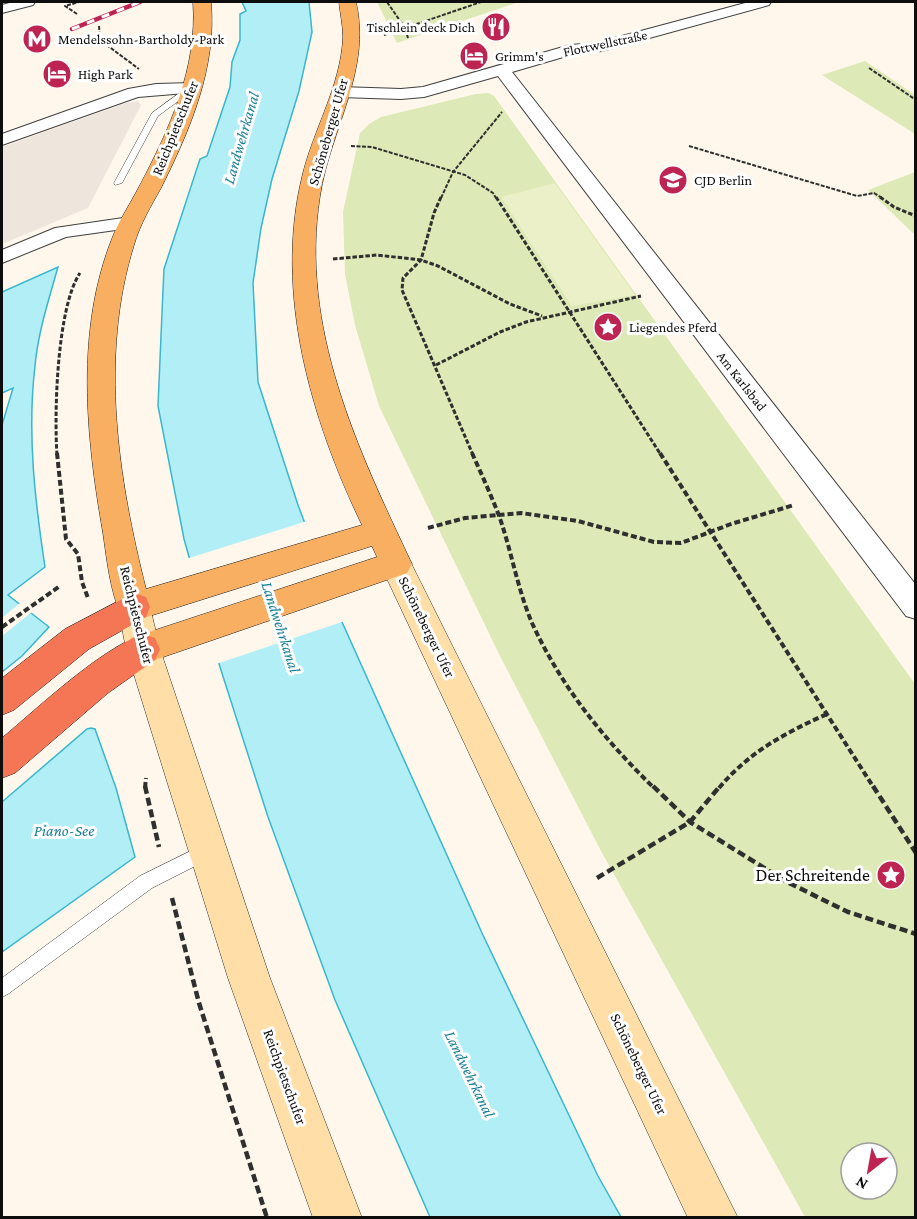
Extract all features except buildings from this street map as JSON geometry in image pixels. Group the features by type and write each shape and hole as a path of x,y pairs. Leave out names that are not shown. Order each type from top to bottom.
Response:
{"highway":[{"path":"2,699 77,639 134,606"},
{"path":"2,761 96,682 144,649"}],"main road":[{"name":"Reichpietschufer","path":"202,2 203,44 192,88 152,184 130,223 110,285 102,341 101,396 104,447 125,575 144,649 249,978 338,1218"},
{"name":"Schöneberger Ufer","path":"347,2 353,19 353,41 340,92 313,175 305,225 304,262 312,338 338,432 362,492 396,564 714,1218"},
{"path":"134,606 381,531"},
{"path":"144,649 396,564"}],"street":[{"path":"2,9 28,2"},
{"name":"Flottwellstraße","path":"340,92 401,94 424,92 576,48 596,48 764,2"},
{"name":"Am Karlsbad","path":"501,69 915,607"},
{"path":"2,140 134,93 156,89 192,88"},
{"path":"2,257 62,232 130,223"}],"lane":[{"path":"118,183 155,115 192,88"},
{"path":"2,988 146,882 209,850"}],"path":[{"path":"77,14 65,6 79,2"},
{"path":"379,6 388,2 405,28 408,38"},
{"path":"384,35 481,2"},
{"path":"99,26 100,40 143,72"},
{"path":"869,68 915,100"},
{"path":"503,111 453,172 434,213 421,260 403,278 402,290 498,513 531,620 550,659 574,699 639,773 690,822 787,882 848,912 915,934"},
{"path":"350,146 372,147 465,175 493,193 915,853"},
{"path":"689,146 857,196 874,193 894,207 915,216"},
{"path":"346,257 378,255 421,260 438,266 493,296 542,316"},
{"path":"80,571 78,554 66,539 58,476 56,415 66,315 76,279 85,266"},
{"path":"436,365 455,359 506,329 542,316 643,296"},
{"path":"428,528 461,517 498,513 536,513 578,521 655,542 683,543 710,531 794,505"},
{"path":"2,627 60,586"},
{"path":"597,878 690,822 727,778 752,754 785,733 827,714"},
{"path":"147,768 145,786 199,1003 267,1218"}],"green space":[{"path":"377,2 519,2 397,43"},
{"path":"865,61 915,95 915,134 822,75"},
{"path":"488,93 494,96 915,684 915,1217 805,1217 601,851 500,656 379,406 355,325 345,274 343,212 360,133 381,117 476,94"},
{"path":"916,173 915,235 868,190"},
{"path":"555,183 635,295 572,306 501,197"}],"shaded area":[{"path":"138,101 141,105 88,208 2,244 2,147 126,103"}],"water":[{"name":"Landwehrkanal","path":"242,2 309,2 312,32 299,91 272,179 261,228 253,283 258,382 298,505 342,622 482,933 598,1176 621,1217 430,1217 335,1000 268,817 220,667 184,539 158,406 164,269 200,159 207,156 230,87 232,62 240,40 240,14 246,11"},
{"path":"58,267 44,316 33,391 33,467 45,567 8,595 49,627 22,656 2,672 2,425 13,388 2,393 2,292"},
{"name":"Piano-See","path":"91,728 95,729 116,788 135,857 2,952 2,802"}],"pier":[{"path":"307,521 345,621 216,664 186,559"},
{"path":"20,603 32,612 2,636 2,618"}],"railway":[{"path":"72,29 140,2"}],"place":[{"name":"Tischlein deck Dich","path":"496,27"},
{"name":"Mendelssohn-Bartholdy-Park","path":"37,39"},
{"name":"Grimm's","path":"474,56"},
{"name":"High Park","path":"57,74"},
{"name":"CJD Berlin","path":"673,180"},
{"name":"Liegendes Pferd","path":"608,327"},
{"name":"Der Schreitende","path":"891,875"}]}
